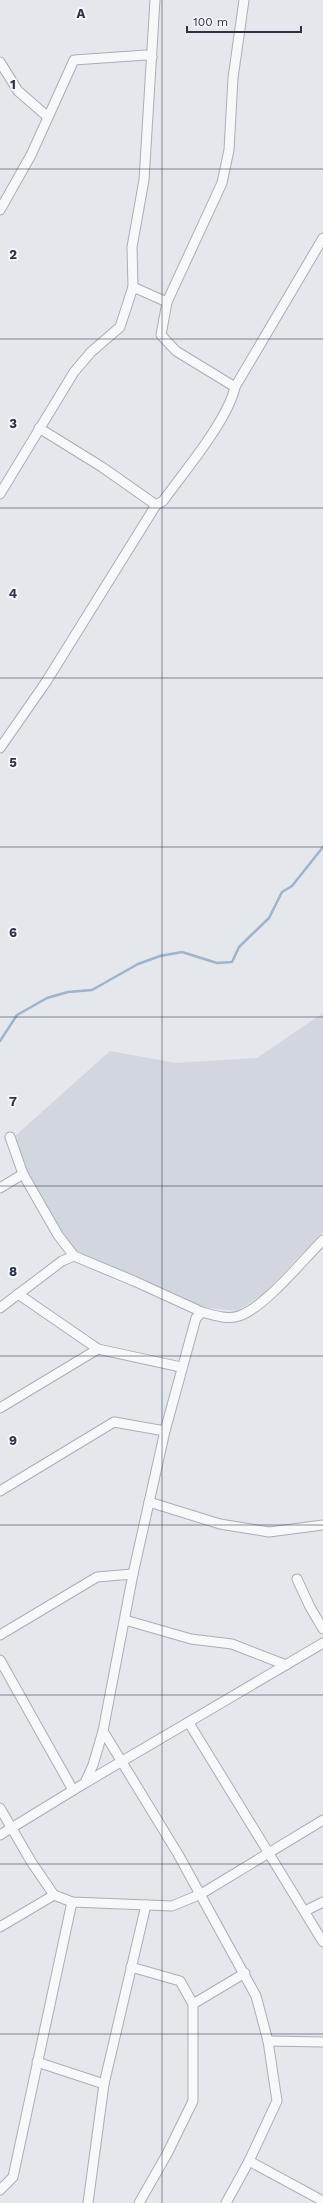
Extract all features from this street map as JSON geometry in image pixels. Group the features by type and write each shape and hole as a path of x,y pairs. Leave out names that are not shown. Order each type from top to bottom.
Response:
{"street":[{"path":"0,494 74,372 91,352 120,327 133,287 132,247 144,180 154,0"},
{"path":"235,387 176,351 161,335 167,302 222,183 229,150 233,78 244,0"},
{"path":"0,210 31,155 74,60 146,55 152,56"},
{"path":"0,62 18,91 48,117"},
{"path":"0,748 46,682 156,505 163,500 219,422 233,397 235,387 323,238"},
{"path":"133,287 167,302"},
{"path":"39,428 102,467 156,505"},
{"path":"10,1137 23,1174 58,1234 74,1256 202,1312 220,1316 238,1316 251,1309 265,1298 323,1240"},
{"path":"0,1188 23,1174"},
{"path":"0,1308 62,1261 74,1256"},
{"path":"18,1294 98,1349 182,1367"},
{"path":"85,1783 93,1765 103,1731 134,1574 165,1431 193,1325 196,1318 202,1312"},
{"path":"0,1408 98,1349"},
{"path":"0,1491 114,1422 165,1431"},
{"path":"149,1502 220,1524 270,1532 323,1525"},
{"path":"0,1635 98,1577 134,1574"},
{"path":"297,1579 310,1607 323,1629"},
{"path":"125,1620 191,1639 232,1644 286,1665"},
{"path":"0,1834 323,1643"},
{"path":"0,1660 73,1790"},
{"path":"189,1723 323,1942"},
{"path":"103,1731 201,1894 245,1974 256,1996 268,2041 277,2100 249,2161 226,2203"},
{"path":"0,1808 32,1863 54,1895 72,1902 172,1906 201,1894 323,1820"},
{"path":"0,1927 54,1895"},
{"path":"0,2190 13,2177 72,1902"},
{"path":"305,1911 323,1902"},
{"path":"88,2203 104,2084 146,1905"},
{"path":"131,1967 180,1981 193,2004 193,2101 167,2154 140,2203"},
{"path":"193,2004 245,1974"},
{"path":"268,2041 323,2042"},
{"path":"37,2062 104,2084"},
{"path":"249,2161 323,2201"}],"shaded area":[{"path":"323,1013 323,1232 262,1295 237,1311 201,1307 76,1252 62,1232 27,1172 15,1136 110,1051 176,1063 257,1058"}],"waterway":[{"path":"0,1041 17,1015 47,998 68,992 92,990 138,964 160,956 182,952 217,963 232,962 239,947 269,918 282,892 292,886 323,847"}]}
